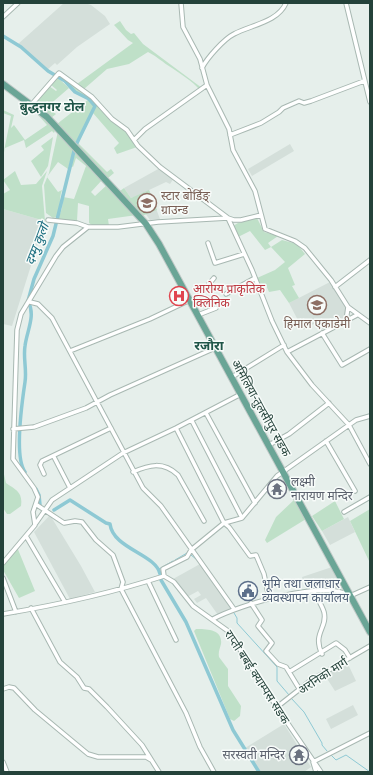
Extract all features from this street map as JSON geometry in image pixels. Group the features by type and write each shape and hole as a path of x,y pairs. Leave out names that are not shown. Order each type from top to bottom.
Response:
{"main road":[{"name":"अमिलिया-तुलसीपुर सडक","path":"3,84 32,104 57,128 146,224 198,315 370,632"}],"street":[{"path":"3,17 18,3"},
{"path":"181,3 183,28 200,59 207,85 224,118 233,150 255,191 266,230 282,235 302,246 335,286 348,307 370,324"},
{"path":"202,68 206,61 232,35 278,15 286,3"},
{"path":"346,3 370,102"},
{"path":"32,104 60,74 84,90 112,119 127,130 134,140 160,167 228,218 234,220 261,215"},
{"path":"230,135 261,123 292,103 299,101 311,101 364,81"},
{"path":"134,140 145,129 207,85"},
{"path":"48,220 77,223 88,227 118,227 228,218"},
{"path":"228,218 255,278 272,321 287,352 312,385 349,425 370,464"},
{"path":"36,523 33,514 37,505 38,497 34,488 13,459 17,330 21,314 30,302 63,247 88,227"},
{"path":"208,243 215,263 244,254"},
{"path":"335,286 370,260"},
{"path":"70,351 150,319 198,297 214,278"},
{"path":"226,294 255,278"},
{"path":"30,302 38,304 52,318 142,488 161,506 234,609"},
{"path":"346,321 348,307"},
{"path":"198,315 216,308"},
{"path":"287,352 357,315"},
{"path":"322,333 341,365 370,348"},
{"path":"232,377 284,345"},
{"path":"13,429 21,429 52,421 97,403 110,395 216,348"},
{"path":"3,562 45,512 52,500 124,453 192,421 241,394"},
{"path":"269,446 289,434 329,403"},
{"path":"206,413 255,502"},
{"path":"3,614 121,589 164,576 163,569 187,557 191,550 224,523 242,518 283,471 356,420 370,416"},
{"path":"192,421 242,518"},
{"path":"44,474 40,463 110,428"},
{"path":"176,428 224,523 230,527 250,556 256,555 264,574 269,598"},
{"path":"326,441 354,490"},
{"path":"54,457 70,488"},
{"path":"133,472 150,465 166,467 173,470 178,475 204,521"},
{"path":"344,512 370,497"},
{"path":"37,505 45,512 64,523 68,524 75,521 82,522 113,555 123,582 121,589 186,713 200,747 214,772"},
{"path":"26,536 65,602"},
{"name":"राप्ती बबई क्याम्पस सडक","path":"164,576 174,582 193,606 228,630 321,772"},
{"path":"3,578 16,612"},
{"path":"148,581 176,640"},
{"path":"213,619 234,609 269,598 314,592 345,592 350,596 370,587"},
{"path":"314,592 324,612 323,624 317,641 322,654"},
{"path":"251,603 262,620 258,626 272,643 266,651 278,664 286,667 300,690"},
{"path":"31,608 60,662 77,677 84,688 89,689 111,711 142,745 159,772"},
{"path":"289,672 322,654 338,643 350,658"},
{"name":"अरनिको मार्ग","path":"277,707 310,681 370,646"},
{"path":"3,689 10,687 14,688 36,710 88,754 98,757 146,757 152,760"},
{"path":"316,772 314,762 370,733"},
{"path":"3,762 7,772"}],"shaded area":[{"path":"64,3 85,3 91,5 105,16 110,24 77,47 57,65 55,63 47,70 18,44"},
{"path":"290,144 294,151 252,176 248,169"},
{"path":"160,168 174,178 170,184 166,182 149,190 160,219 150,220 134,197 131,198 124,188"},
{"path":"3,209 45,221 12,326 3,324"},
{"name":"हिमाल एकाडेमी","path":"330,282 346,308 347,317 321,330 317,322 303,330 289,303"},
{"path":"50,515 95,592 70,599 34,532"},
{"path":"348,517 355,532 330,545 322,531"},
{"path":"200,564 231,608 218,615 206,598 197,603 194,599 201,595 198,591 187,597 173,579"},
{"path":"332,567 340,588 307,591 302,577"},
{"path":"347,662 356,681 335,691 324,674"},
{"path":"353,705 358,715 331,729 326,719"},
{"path":"284,724 311,767 304,772 260,772 245,748"}],"green space":[{"path":"120,21 126,30 131,34 134,33 143,44 202,88 200,90 193,83 148,52 129,64 107,69 84,89 77,84 133,43 128,40 114,25"},
{"path":"60,75 83,91 111,120 126,132 137,147 117,154 114,148 119,143 93,113 96,106 58,76"},
{"path":"57,77 69,88 47,107 56,114 51,118 34,103 49,86 56,91 57,90 50,84"},
{"path":"89,99 95,106 75,144 57,124"},
{"path":"32,108 56,128 54,133 52,131 26,148 24,140 5,148 3,156 11,116 3,113 3,110 14,115 11,128 14,125 25,140 47,125"},
{"path":"58,131 74,148 68,169 58,162 48,176"},
{"path":"53,137 48,166 41,177 31,161 44,150 41,146"},
{"path":"78,143 107,172 111,169 114,173 108,178 76,146"},
{"path":"76,150 103,179 91,192 95,196 108,184 137,215 108,219 109,226 92,225 89,223 89,206 78,203 77,221 58,220 62,208 63,197 74,199 86,166 76,158 73,167 71,166"},
{"path":"15,171 21,185 36,184 47,171 42,186 45,221 3,209 3,194 10,190 3,180"},
{"path":"47,177 58,192 62,190 58,214 57,217 53,218 46,213 44,185"},
{"name":"स्टार बोर्डिङ् ग्राउन्ड","path":"124,188 131,198 149,190 157,210 142,216 120,191"},
{"path":"257,218 264,232 278,236 268,243 271,247 265,250 250,231 238,237 233,226 238,223"},
{"path":"282,240 297,244 305,254 288,268 295,285 292,286 299,298 289,303 280,290 269,292 266,285 260,287 257,278 275,270 285,262 271,247"},
{"path":"3,470 6,483 16,490 21,497 21,506 10,514 7,514 3,508"},
{"path":"295,499 306,519 267,543 265,540 276,517"},
{"path":"335,501 344,519 322,531 312,516"},
{"path":"370,509 370,563 350,521"},
{"path":"17,547 35,591 19,598 3,570 3,565"},
{"path":"196,629 213,631 219,635 221,639 219,657 228,669 228,686 241,706 240,716 234,721 230,719 194,631"}],"waterway":[{"name":"दम्मु कुलो","path":"3,36 21,47 48,71 65,81 75,92 89,99 95,106 75,147 53,236 34,279 28,301 31,318 25,350 25,378 19,442 22,465 25,472"},
{"name":"दम्मु कुलो","path":"36,489 39,495 40,505"},
{"path":"54,510 70,500 106,523 110,524 113,533 119,540 151,561 157,567 160,574"},
{"path":"175,560 187,553"},
{"path":"191,555 196,559"},
{"path":"159,569 173,561"},
{"path":"161,580 186,622 233,730 259,772"},
{"path":"234,613 237,618 237,623 277,667 277,681 289,695"},
{"path":"291,698 304,712 322,745 327,751"},
{"path":"331,755 336,760 346,755 370,772"}],"place":[{"name":"स्टार बोर्डिङ् ग्राउन्ड","path":"147,203"},
{"name":"आरोग्य प्राकृतिक क्लिनिक","path":"179,296"},
{"name":"हिमाल एकाडेमी","path":"317,305"},
{"name":"लक्ष्मी नारायण मन्दिर","path":"277,489"},
{"name":"भूमि तथा जलाधार व्यवस्थापन कार्यालय","path":"248,591"},
{"name":"सरस्वती मन्दिर","path":"299,755"}],"district":[{"name":"बुद्धनगर टोल","path":"52,106"},
{"name":"रजौरा","path":"209,345"}]}
